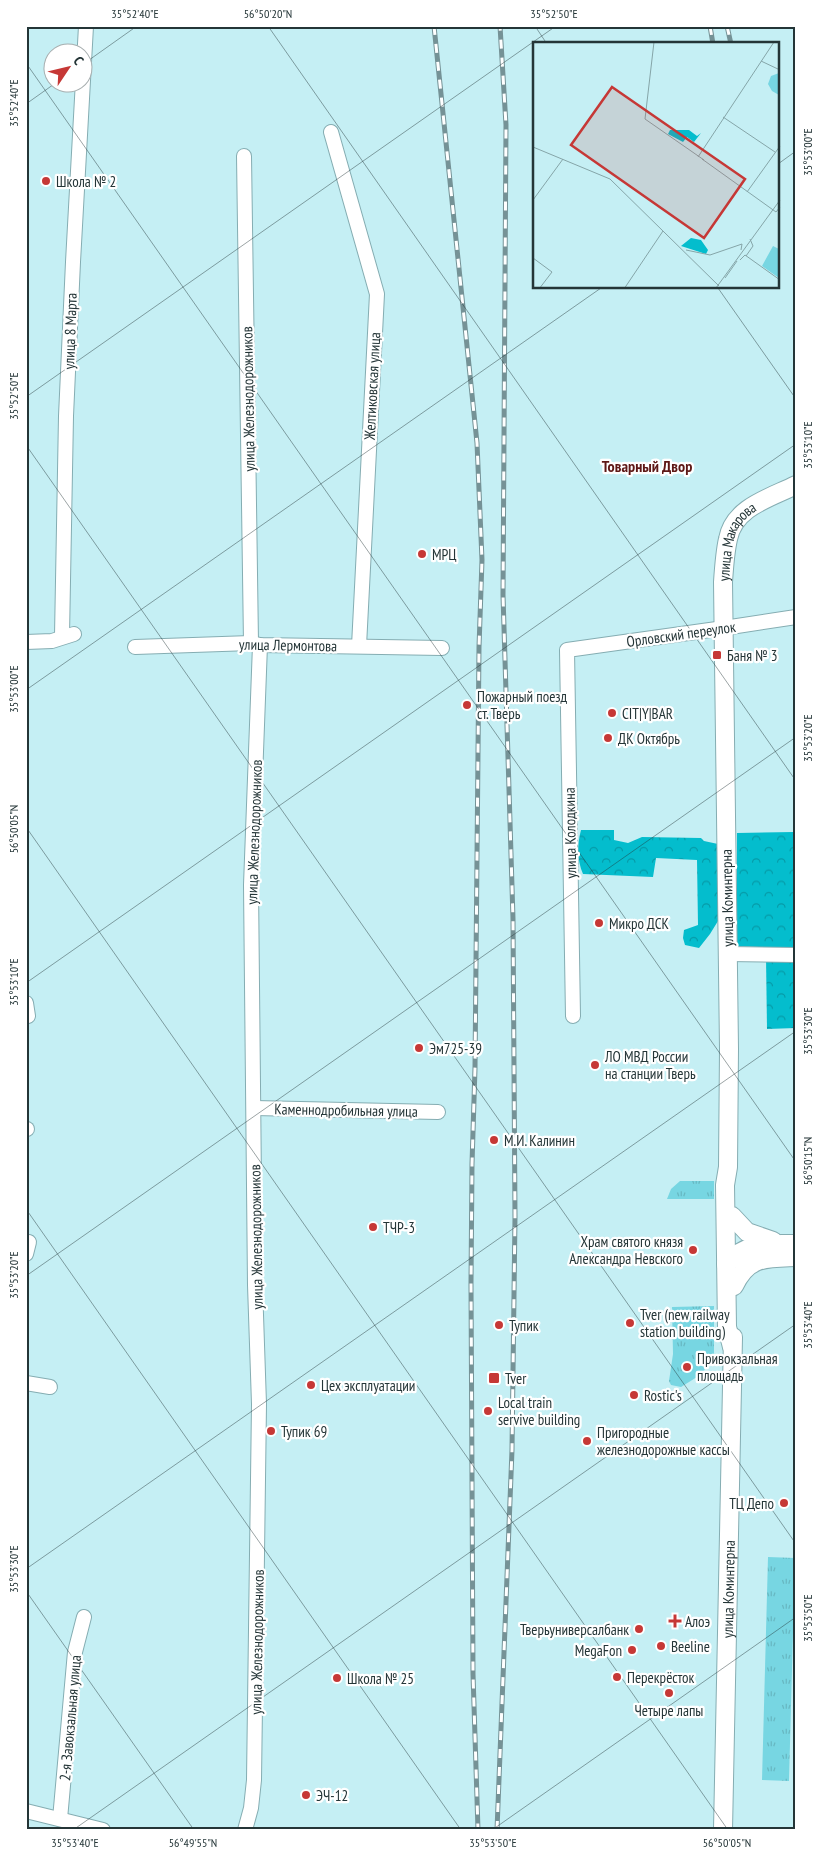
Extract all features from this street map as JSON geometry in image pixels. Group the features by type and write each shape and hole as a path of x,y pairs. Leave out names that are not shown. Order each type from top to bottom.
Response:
{"main road":[{"name":"улица Макарова","path":"724,628 723,582 727,540 732,527 750,507 796,485"},
{"name":"улица Коминтерна","path":"724,628 728,954 728,1167 725,1185 729,1220"},
{"path":"733,1253 728,1235 729,1220 747,1232 789,1244"},
{"path":"733,1253 759,1244 789,1244"},
{"name":"улица Коминтерна","path":"723,1830 732,1347 734,1326 733,1253"},
{"name":"улица Коминтерна","path":"732,1347 727,1328 733,1253"},
{"path":"733,1253 765,1258 796,1257"},
{"path":"734,1286 746,1268 765,1258"}],"street":[{"name":"улица 8 Марта","path":"26,642 52,641 68,635 68,387 86,26"},
{"name":"Желтиковская улица","path":"331,132 377,294 359,646"},
{"name":"улица Железнодорожников","path":"244,156 256,644 251,885 255,1285 259,1404 254,1780 251,1808 245,1829"},
{"name":"Орловский переулок","path":"566,650 796,617"},
{"name":"улица Лермонтова","path":"134,647 256,644 442,648"},
{"name":"улица Колодкина","path":"566,650 573,1016"},
{"path":"728,954 796,955"},
{"name":"Каменнодробильная улица","path":"254,1108 438,1112"},
{"path":"26,1383 50,1387"},
{"name":"2-я Завокзальная улица","path":"60,1819 75,1652 84,1616"},
{"path":"26,1811 103,1830"}],"green space":[{"path":"581,830 614,830 614,840 628,843 642,837 701,838 704,841 718,844 718,921 699,948 685,945 683,938 684,930 698,925 697,860 656,858 653,877 583,874 578,852"},
{"path":"794,832 796,949 737,946 737,833"},
{"path":"766,957 796,957 796,1028 767,1029"},
{"path":"680,1181 714,1181 714,1199 667,1199 671,1189"},
{"path":"714,1306 714,1360 697,1377 681,1387 671,1385 669,1381 673,1354 672,1307"},
{"path":"768,1557 795,1558 789,1781 762,1780"}],"railway":[{"path":"434,26 477,443 482,560 479,647 471,1284 473,1674 478,1830"},
{"path":"497,1830 512,1450 515,1217 513,919 503,595 506,125 500,26"},
{"path":"710,26 713,42"},
{"path":"727,26 731,42"}],"place":[{"name":"Школа № 2","path":"46,181"},
{"name":"МРЦ","path":"422,554"},
{"name":"Баня № 3","path":"717,655"},
{"name":"Пожарный поезд ст. Тверь","path":"467,705"},
{"name":"CIT|Y|BAR","path":"612,713"},
{"name":"ДК Октябрь","path":"608,738"},
{"name":"Микро ДСК","path":"599,923"},
{"name":"Эм725-39","path":"419,1048"},
{"name":"ЛО МВД России на станции Тверь","path":"595,1065"},
{"name":"М.И. Калинин","path":"494,1140"},
{"name":"ТЧР-3","path":"373,1227"},
{"name":"Храм святого князя Александра Невского","path":"693,1250"},
{"name":"Tver (new railway station building)","path":"630,1323"},
{"name":"Тупик","path":"499,1325"},
{"name":"Привокзальная площадь","path":"687,1367"},
{"name":"Tver","path":"494,1378"},
{"name":"Цех эксплуатации","path":"311,1385"},
{"name":"Rostic's","path":"634,1395"},
{"name":"Local train servive building","path":"488,1411"},
{"name":"Тупик 69","path":"271,1431"},
{"name":"Пригородные железнодорожные кассы","path":"587,1441"},
{"name":"ТЦ Депо","path":"784,1503"},
{"name":"Алоэ","path":"675,1621"},
{"name":"Тверьуниверсалбанк","path":"639,1629"},
{"name":"Beeline","path":"661,1646"},
{"name":"MegaFon","path":"632,1650"},
{"name":"Перекрёсток","path":"617,1677"},
{"name":"Школа № 25","path":"337,1678"},
{"name":"Четыре лапы","path":"669,1693"},
{"name":"ЭЧ-12","path":"306,1795"}],"district":[{"name":"Товарный Двор","path":"647,466"}]}
